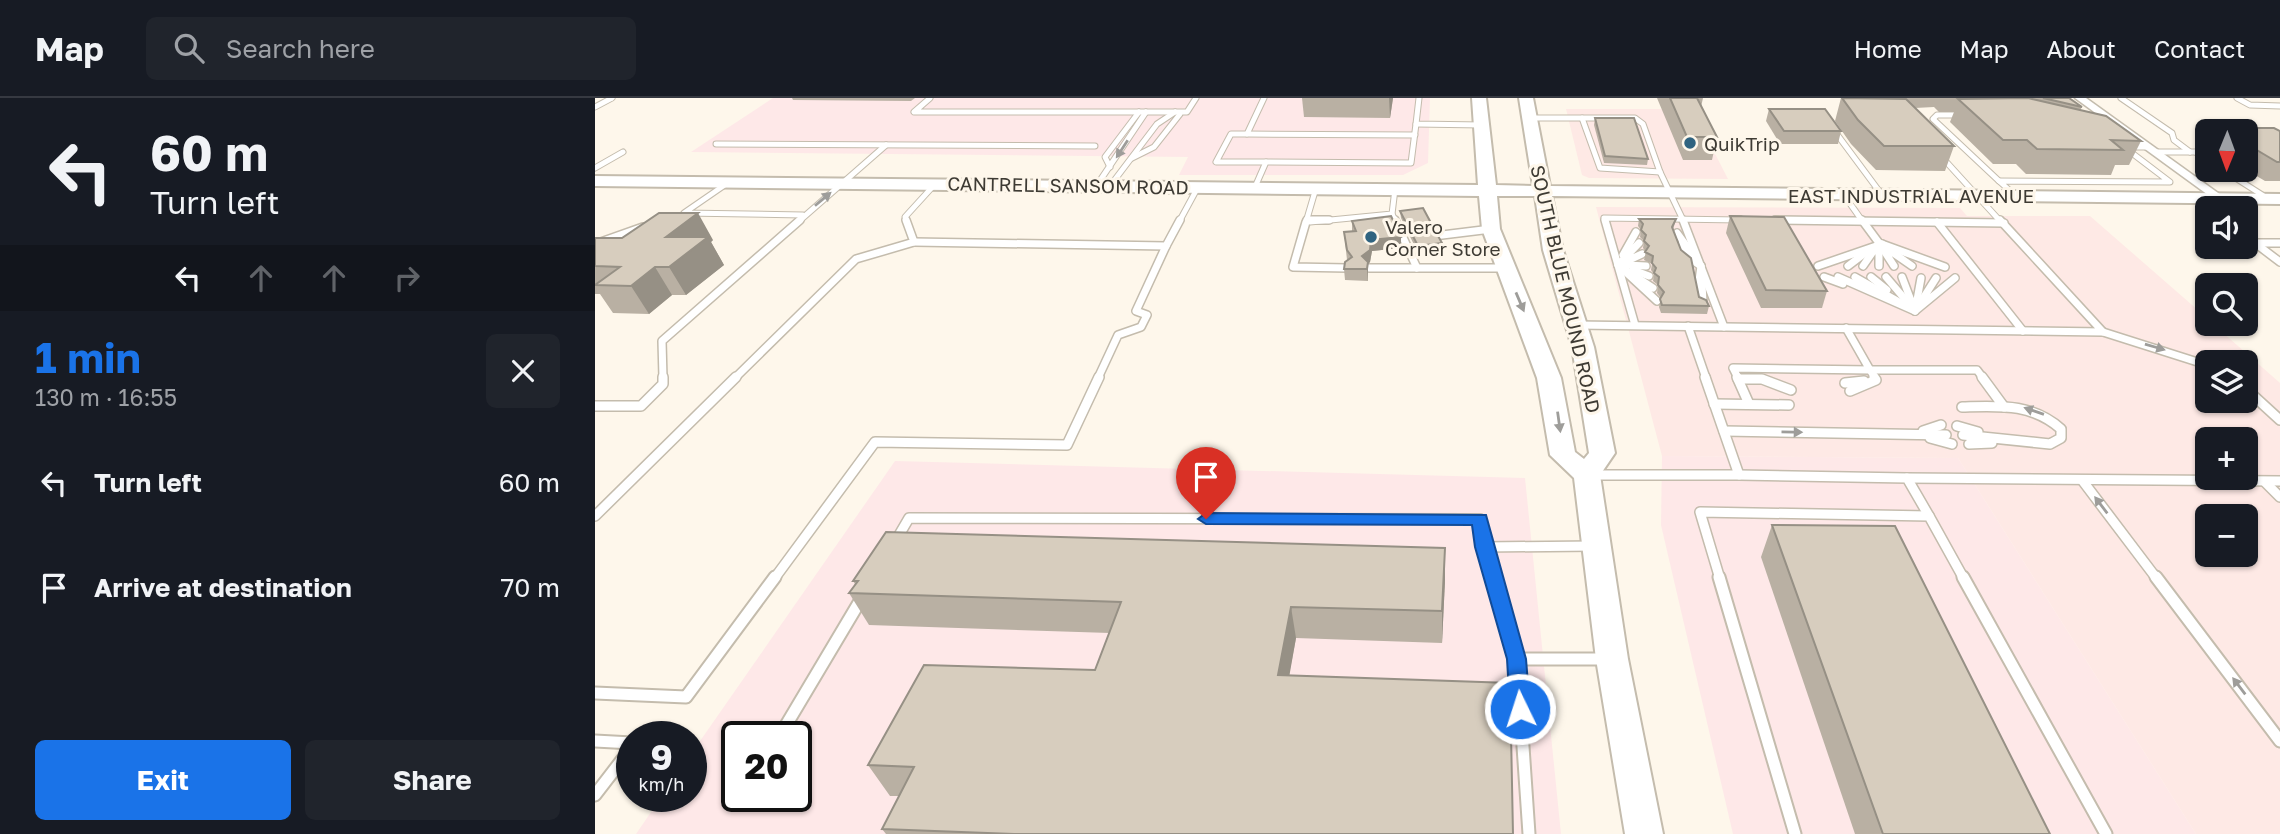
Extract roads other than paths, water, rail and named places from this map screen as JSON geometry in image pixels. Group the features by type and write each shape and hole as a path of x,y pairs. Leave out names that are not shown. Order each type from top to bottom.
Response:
{"main road":[{"name":"SOUTH BLUE MOUND ROAD","path":"1482,125 1491,229 1549,378 1563,455 1587,475 1602,453 1577,325 1553,250 1526,98"},
{"name":"CANTRELL SANSOM ROAD","path":"595,181 1542,191"},
{"name":"EAST INDUSTRIAL AVENUE","path":"1542,191 2016,196"},
{"path":"1587,475 1612,659 1644,834"}],"street":[{"name":"SOUTH BLUE MOUND ROAD","path":"1479,98 1482,125"},
{"path":"2078,99 2216,196"},
{"name":"EAST INDUSTRIAL AVENUE","path":"2016,196 2195,198"}],"lane":[{"path":"595,107 612,98"},
{"path":"930,98 914,111 1187,112 1195,98"},
{"path":"1247,134 1263,98"},
{"path":"1415,135 1231,134 1216,162 1411,163 1415,135 1419,98"},
{"path":"2121,98 2172,132 2173,140 2195,154"},
{"path":"2237,98 2250,106 2280,106"},
{"path":"1110,167 1105,157 1139,112"},
{"path":"1104,186 1110,167 1146,112"},
{"path":"1104,186 1132,158 1157,124 1179,112"},
{"path":"1132,158 1145,156 1154,148 1179,112"},
{"path":"1969,115 1937,115 1933,118 2016,196"},
{"path":"1530,118 1635,118 1643,124 1724,327"},
{"path":"1582,118 1600,168 1660,172"},
{"path":"1416,124 1482,125"},
{"path":"1831,125 1882,195"},
{"path":"716,144 1095,146"},
{"path":"595,406 641,406 663,384 662,341 886,145"},
{"path":"2000,181 2170,182 2122,145 2190,152"},
{"path":"595,168 622,152"},
{"path":"1938,153 2103,332"},
{"path":"1255,187 1266,162"},
{"path":"684,213 729,181"},
{"path":"2244,182 2273,198"},
{"path":"914,242 905,217 936,183"},
{"path":"595,693 686,697 875,442 1067,445 1118,335 1141,327 1147,315 1136,311 1166,246 1198,187"},
{"path":"1316,188 1293,267 1347,268"},
{"path":"1395,189 1392,214 1408,239 1417,268"},
{"path":"1844,195 1894,266"},
{"path":"671,217 684,213 803,215"},
{"path":"1307,222 1392,214"},
{"path":"1635,325 1604,218 1752,220"},
{"path":"1766,220 2004,223"},
{"path":"1937,222 2024,331"},
{"path":"595,244 646,226"},
{"path":"1434,236 1491,229"},
{"path":"1618,265 1636,232"},
{"path":"1677,233 1701,266 1703,302"},
{"path":"595,516 856,259 914,242 1166,246"},
{"path":"1618,265 1639,243"},
{"path":"1831,266 1879,243"},
{"path":"1848,266 1879,243"},
{"path":"1863,266 1879,243"},
{"path":"1879,243 1879,266"},
{"path":"1879,243 1912,266"},
{"path":"1879,243 1927,267"},
{"path":"1818,266 1879,243 1945,267"},
{"path":"2280,243 2255,243 2280,262"},
{"path":"1681,244 1701,266"},
{"path":"1618,265 1642,254"},
{"path":"1685,255 1701,266"},
{"path":"1618,265 1646,266"},
{"path":"1618,265 1649,276"},
{"path":"1618,265 1653,288"},
{"path":"1618,265 1657,301"},
{"path":"1689,266 1701,266"},
{"path":"1693,276 1701,266"},
{"path":"1698,288 1701,266"},
{"path":"1369,268 1505,268"},
{"path":"1824,277 1915,311"},
{"path":"1838,277 1915,311"},
{"path":"1855,277 1915,311"},
{"path":"1871,277 1915,311"},
{"path":"1886,277 1915,311 1927,330"},
{"path":"1902,278 1915,311"},
{"path":"1915,311 1921,278"},
{"path":"1915,311 1936,278"},
{"path":"1915,311 1955,278"},
{"path":"1577,325 2103,332 2195,361"},
{"path":"1688,326 1739,475"},
{"path":"1846,328 1876,380 1847,387"},
{"path":"1749,404 1733,368 1977,370 2004,407"},
{"path":"1738,379 1762,379 1789,386"},
{"path":"2258,400 2280,420"},
{"path":"1714,404 1789,405"},
{"path":"1962,407 2037,410 2050,417 2061,429 2061,438 2050,443 1969,444"},
{"path":"1914,434 1941,425"},
{"path":"1957,426 2014,442"},
{"path":"1724,431 1946,435"},
{"path":"1914,434 1952,444"},
{"path":"1963,435 2014,442"},
{"path":"1587,475 2280,481"},
{"path":"1907,478 2106,834"},
{"path":"2082,480 2280,741"},
{"path":"2265,482 2280,497"},
{"path":"1794,834 1700,512 1929,516"},
{"path":"888,553 909,518 1480,519 1484,547 1517,659 1529,834"},
{"path":"1484,547 1597,546"},
{"path":"788,721 868,587"},
{"path":"1517,659 1612,659"},
{"path":"595,741 616,743"},
{"path":"595,796 616,767"}],"place":[{"name":"QuikTrip","path":"1690,143"},
{"name":"Valero Corner Store","path":"1371,237"}]}
